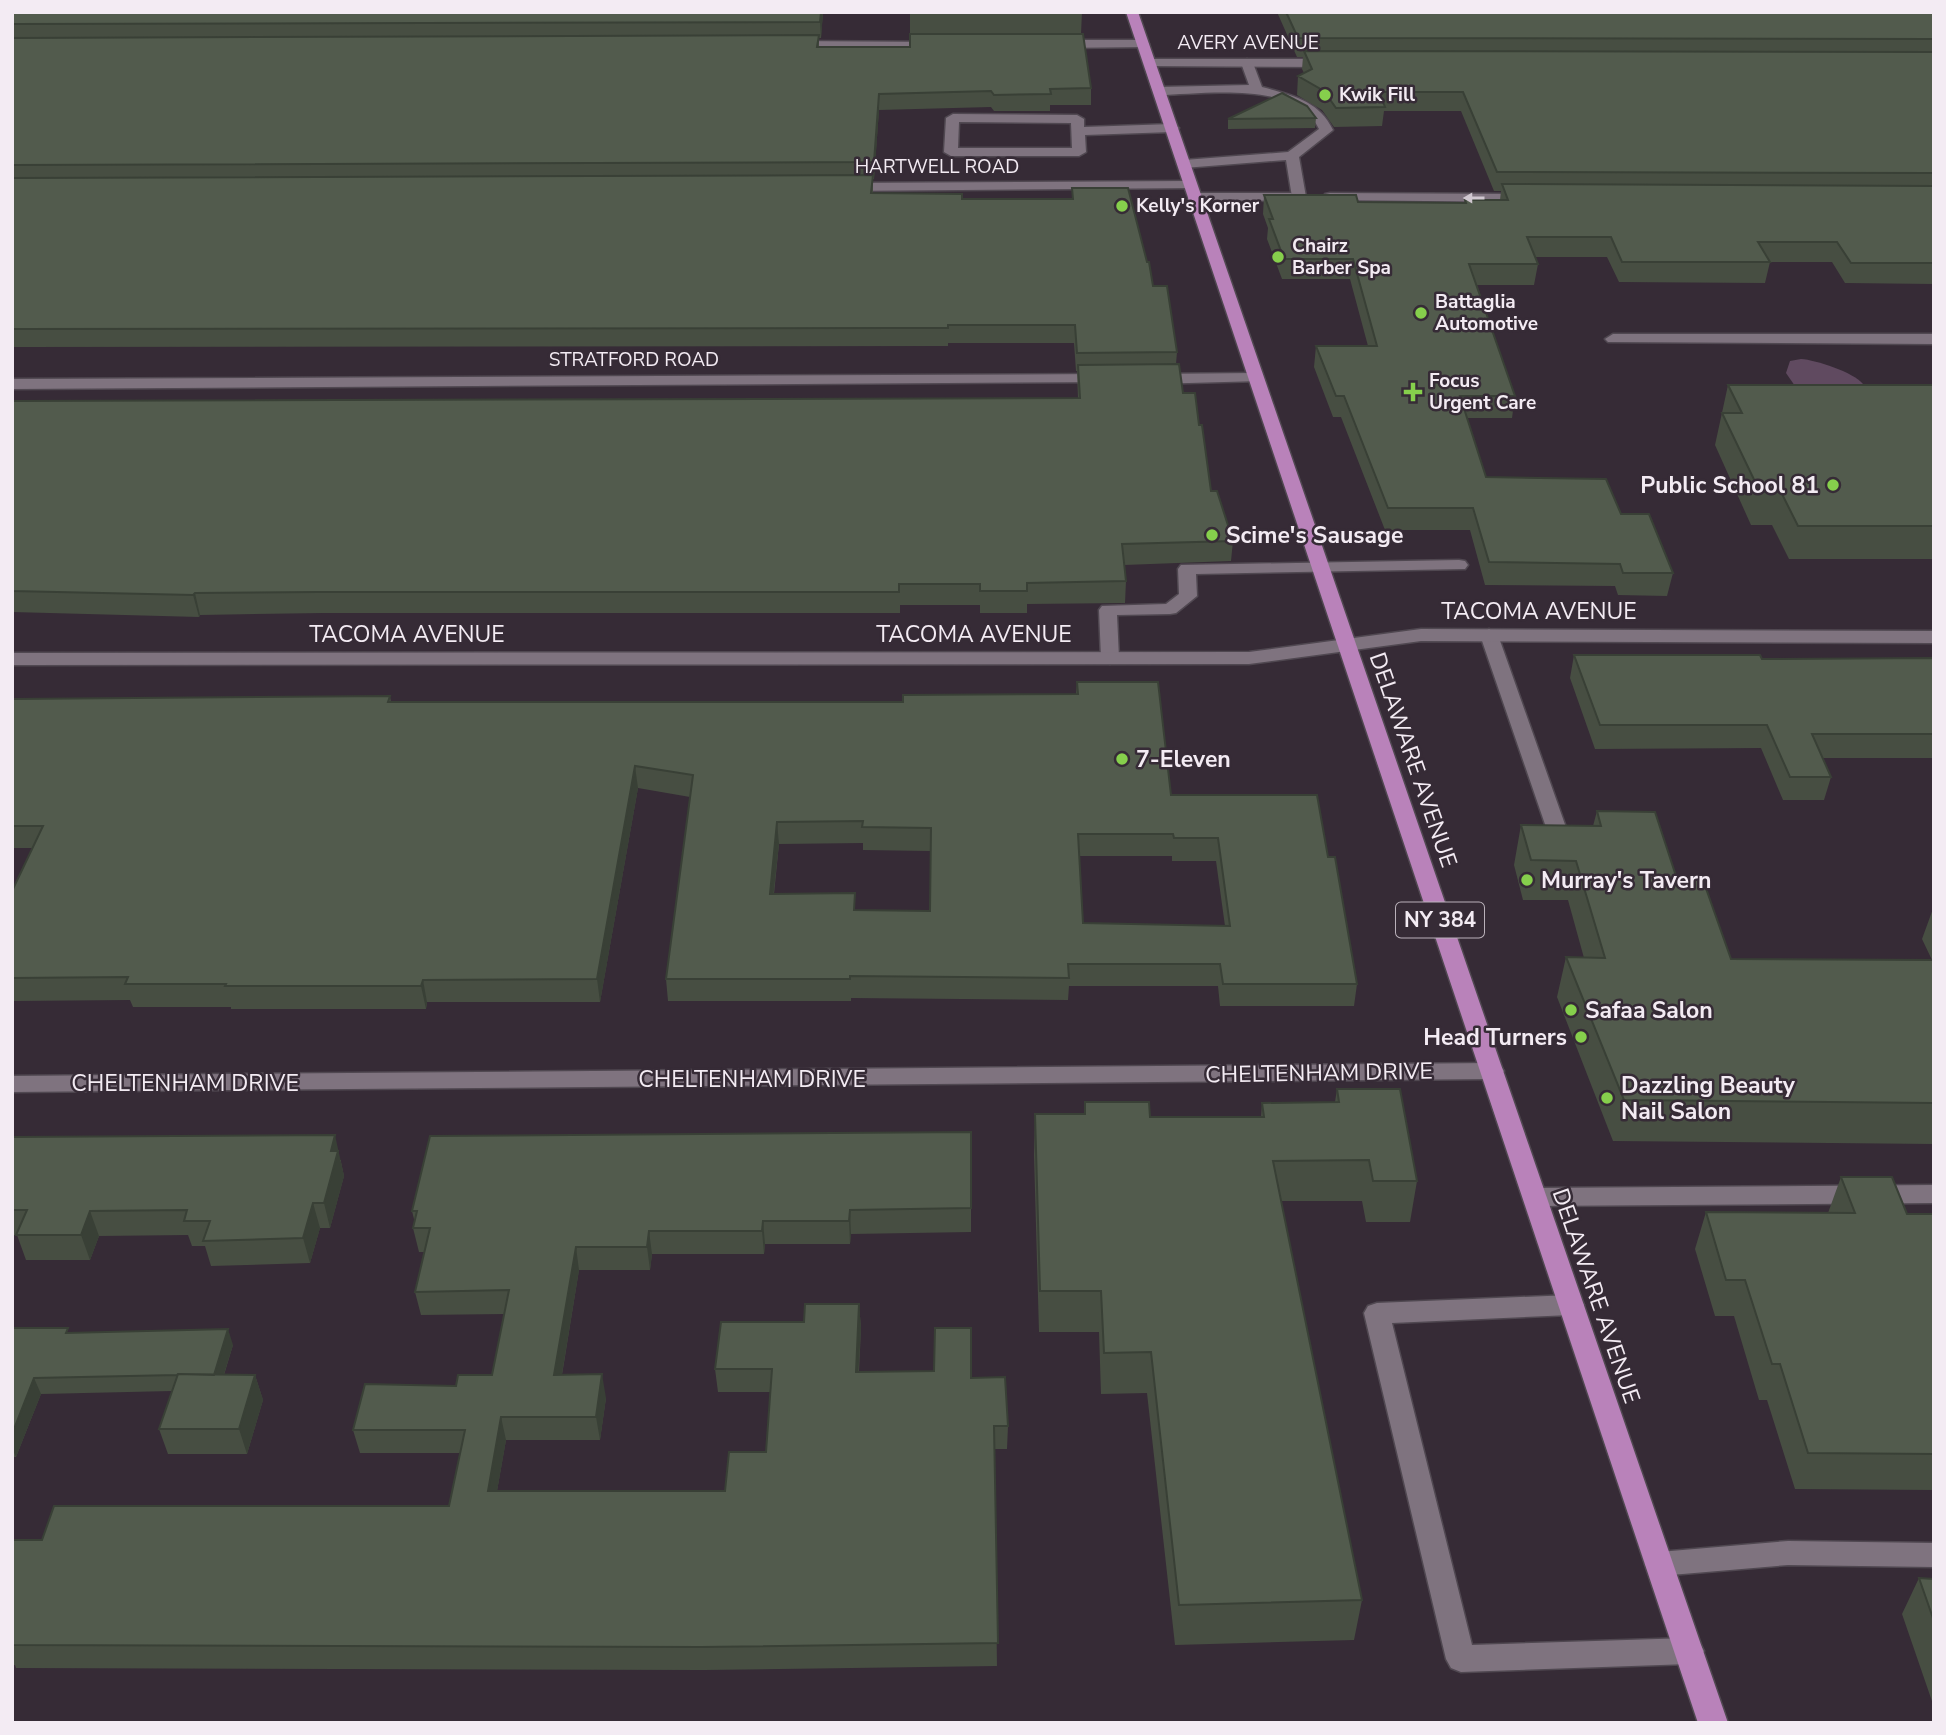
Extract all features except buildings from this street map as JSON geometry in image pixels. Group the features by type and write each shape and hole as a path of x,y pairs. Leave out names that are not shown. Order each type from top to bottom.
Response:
{"main road":[{"name":"DELAWARE AVENUE","path":"1132,12 1713,1723"}],"street":[{"name":"AVERY AVENUE","path":"1038,45 1143,44"},
{"path":"772,45 954,46"},
{"name":"AVERY AVENUE","path":"1149,62 1347,63"},
{"path":"1247,63 1257,89"},
{"path":"1159,91 1257,89 1307,105 1318,112 1326,130 1292,156 1189,182"},
{"path":"953,118 1077,119 1078,131 1079,152 951,152 953,118"},
{"path":"1078,131 1172,128"},
{"path":"1292,156 1299,197"},
{"name":"HARTWELL ROAD","path":"828,187 1189,182 1299,197 1547,198"},
{"path":"1613,338 1934,339"},
{"name":"STRATFORD ROAD","path":"12,384 1255,378"},
{"path":"1110,658 1108,610 1170,609 1188,596 1187,569 1459,565"},
{"name":"TACOMA AVENUE","path":"12,659 1250,658 1422,635 1934,637"},
{"path":"1489,635 1558,833"},
{"name":"CHELTENHAM DRIVE","path":"12,1084 1492,1071"},
{"path":"1535,1197 1934,1194"},
{"path":"1571,1305 1377,1313 1461,1659 1689,1651"},
{"path":"1659,1564 1788,1553 1934,1555"}],"shaded area":[{"path":"1801,359 1834,367 1863,384 1795,386 1786,373 1790,361"}],"place":[{"name":"Kwik Fill","path":"1325,95"},
{"name":"Kelly's Korner","path":"1122,206"},
{"name":"Chairz Barber Spa","path":"1278,257"},
{"name":"Battaglia Automotive","path":"1421,313"},
{"name":"Focus Urgent Care","path":"1413,392"},
{"name":"Public School 81","path":"1833,485"},
{"name":"Scime's Sausage","path":"1212,535"},
{"name":"7-Eleven","path":"1122,759"},
{"name":"Murray's Tavern","path":"1527,880"},
{"name":"Safaa Salon","path":"1571,1010"},
{"name":"Head Turners","path":"1581,1037"},
{"name":"Dazzling Beauty Nail Salon","path":"1607,1098"}]}
